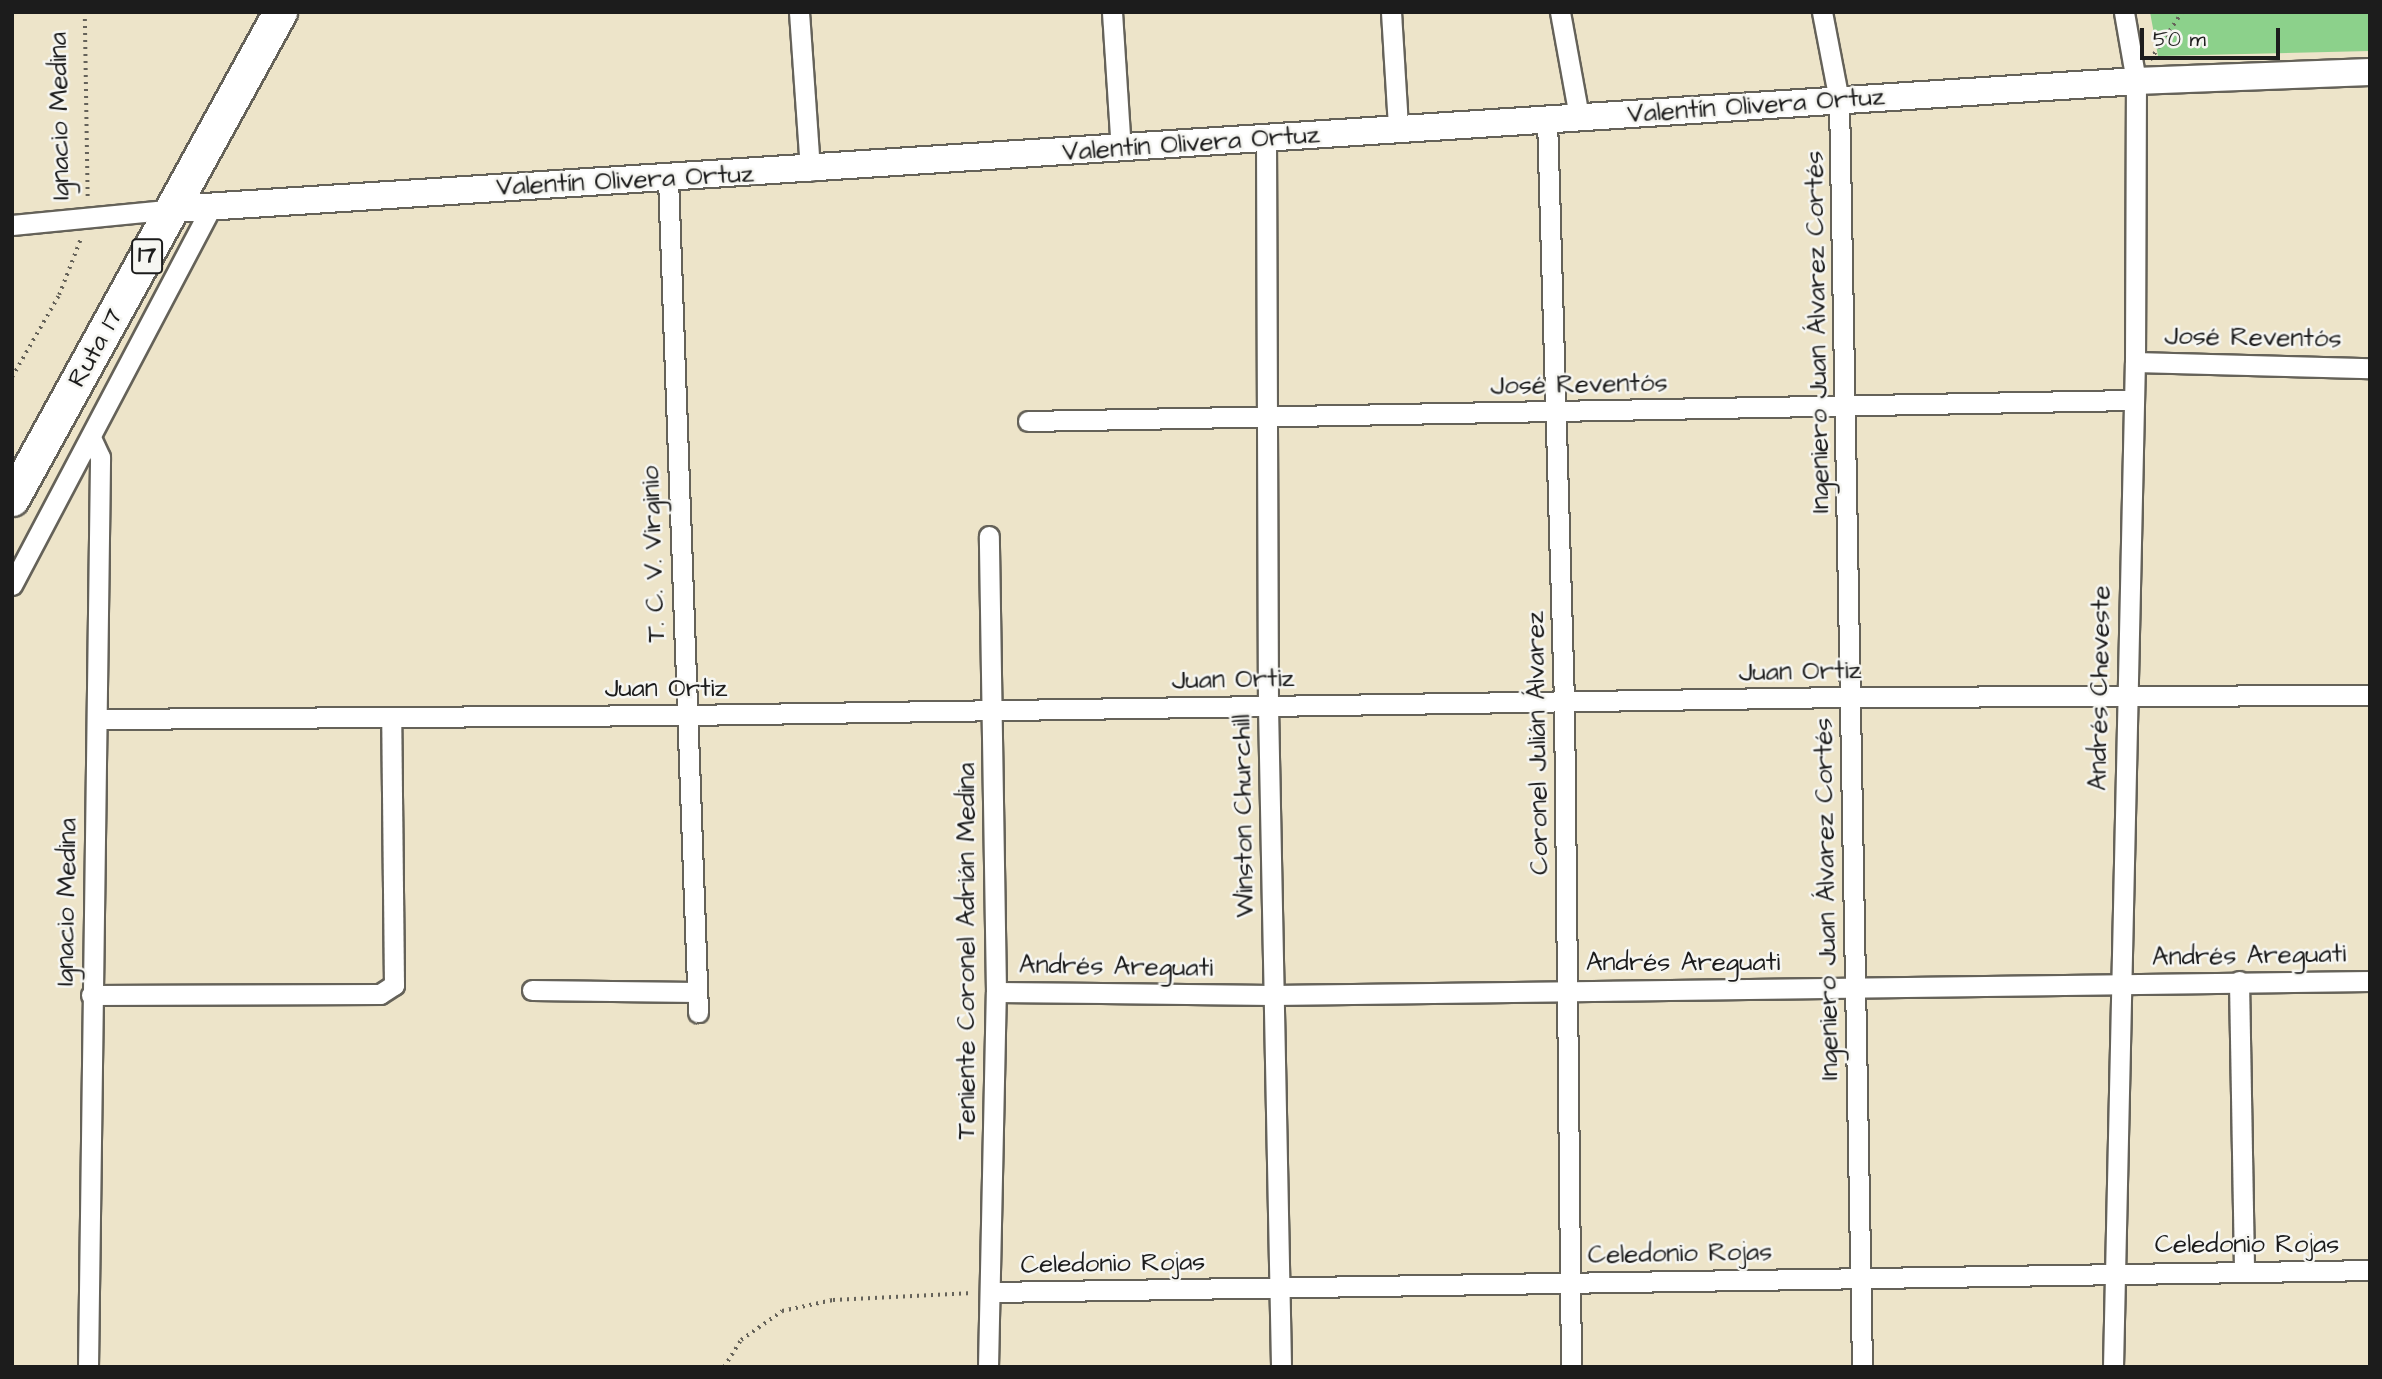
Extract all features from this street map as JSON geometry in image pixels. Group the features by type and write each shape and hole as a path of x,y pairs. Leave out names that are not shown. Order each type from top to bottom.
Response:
{"highway":[{"name":"Ruta 17","path":"12,499 174,209 280,12"}],"street":[{"path":"799,12 810,171"},
{"path":"1112,12 1121,150"},
{"path":"1391,12 1398,128"},
{"path":"1560,12 1579,117"},
{"name":"Ingeniero Juan Álvarez Cortés","path":"1822,12 1839,100 1846,406 1853,989 1862,1367"},
{"name":"Andrés Cheveste","path":"2113,1367 2134,362 2136,81 2124,12"},
{"name":"Valentín Olivera Ortuz","path":"12,225 212,205 810,171 1398,128 2136,81 2370,72"},
{"name":"Coronel Julián Álvarez","path":"1547,119 1564,701 1571,1367"},
{"name":"Winston Churchill","path":"1266,138 1270,416 1268,706 1281,1367"},
{"name":"T. C. V. Virginio","path":"668,178 685,716 698,1012"},
{"name":"Ruta 17","path":"12,585 92,440 212,205"},
{"name":"José Reventós","path":"2134,362 2370,368"},
{"name":"José Reventós","path":"1028,421 2132,400"},
{"name":"Ignacio Medina","path":"88,1367 100,457 92,440"},
{"name":"Teniente Coronel Adrián Medina","path":"988,1367 996,992 994,712 989,536"},
{"name":"Juan Ortiz","path":"97,719 685,716 1850,697 2370,695"},
{"path":"91,995 380,994 394,985 391,717"},
{"path":"2239,981 2244,1271"},
{"name":"Andrés Areguati","path":"996,992 1272,995 2370,981"},
{"path":"533,990 697,992"},
{"name":"Celedonio Rojas","path":"991,1292 2370,1270"}],"path":[{"name":"Ignacio Medina","path":"85,12 88,218"},
{"path":"2136,81 2182,12"},
{"path":"12,377 59,295 88,218"},
{"path":"724,1367 741,1340 782,1311 833,1300 991,1292"}],"green space":[{"path":"2150,12 2370,12 2370,51 2158,56"}]}
